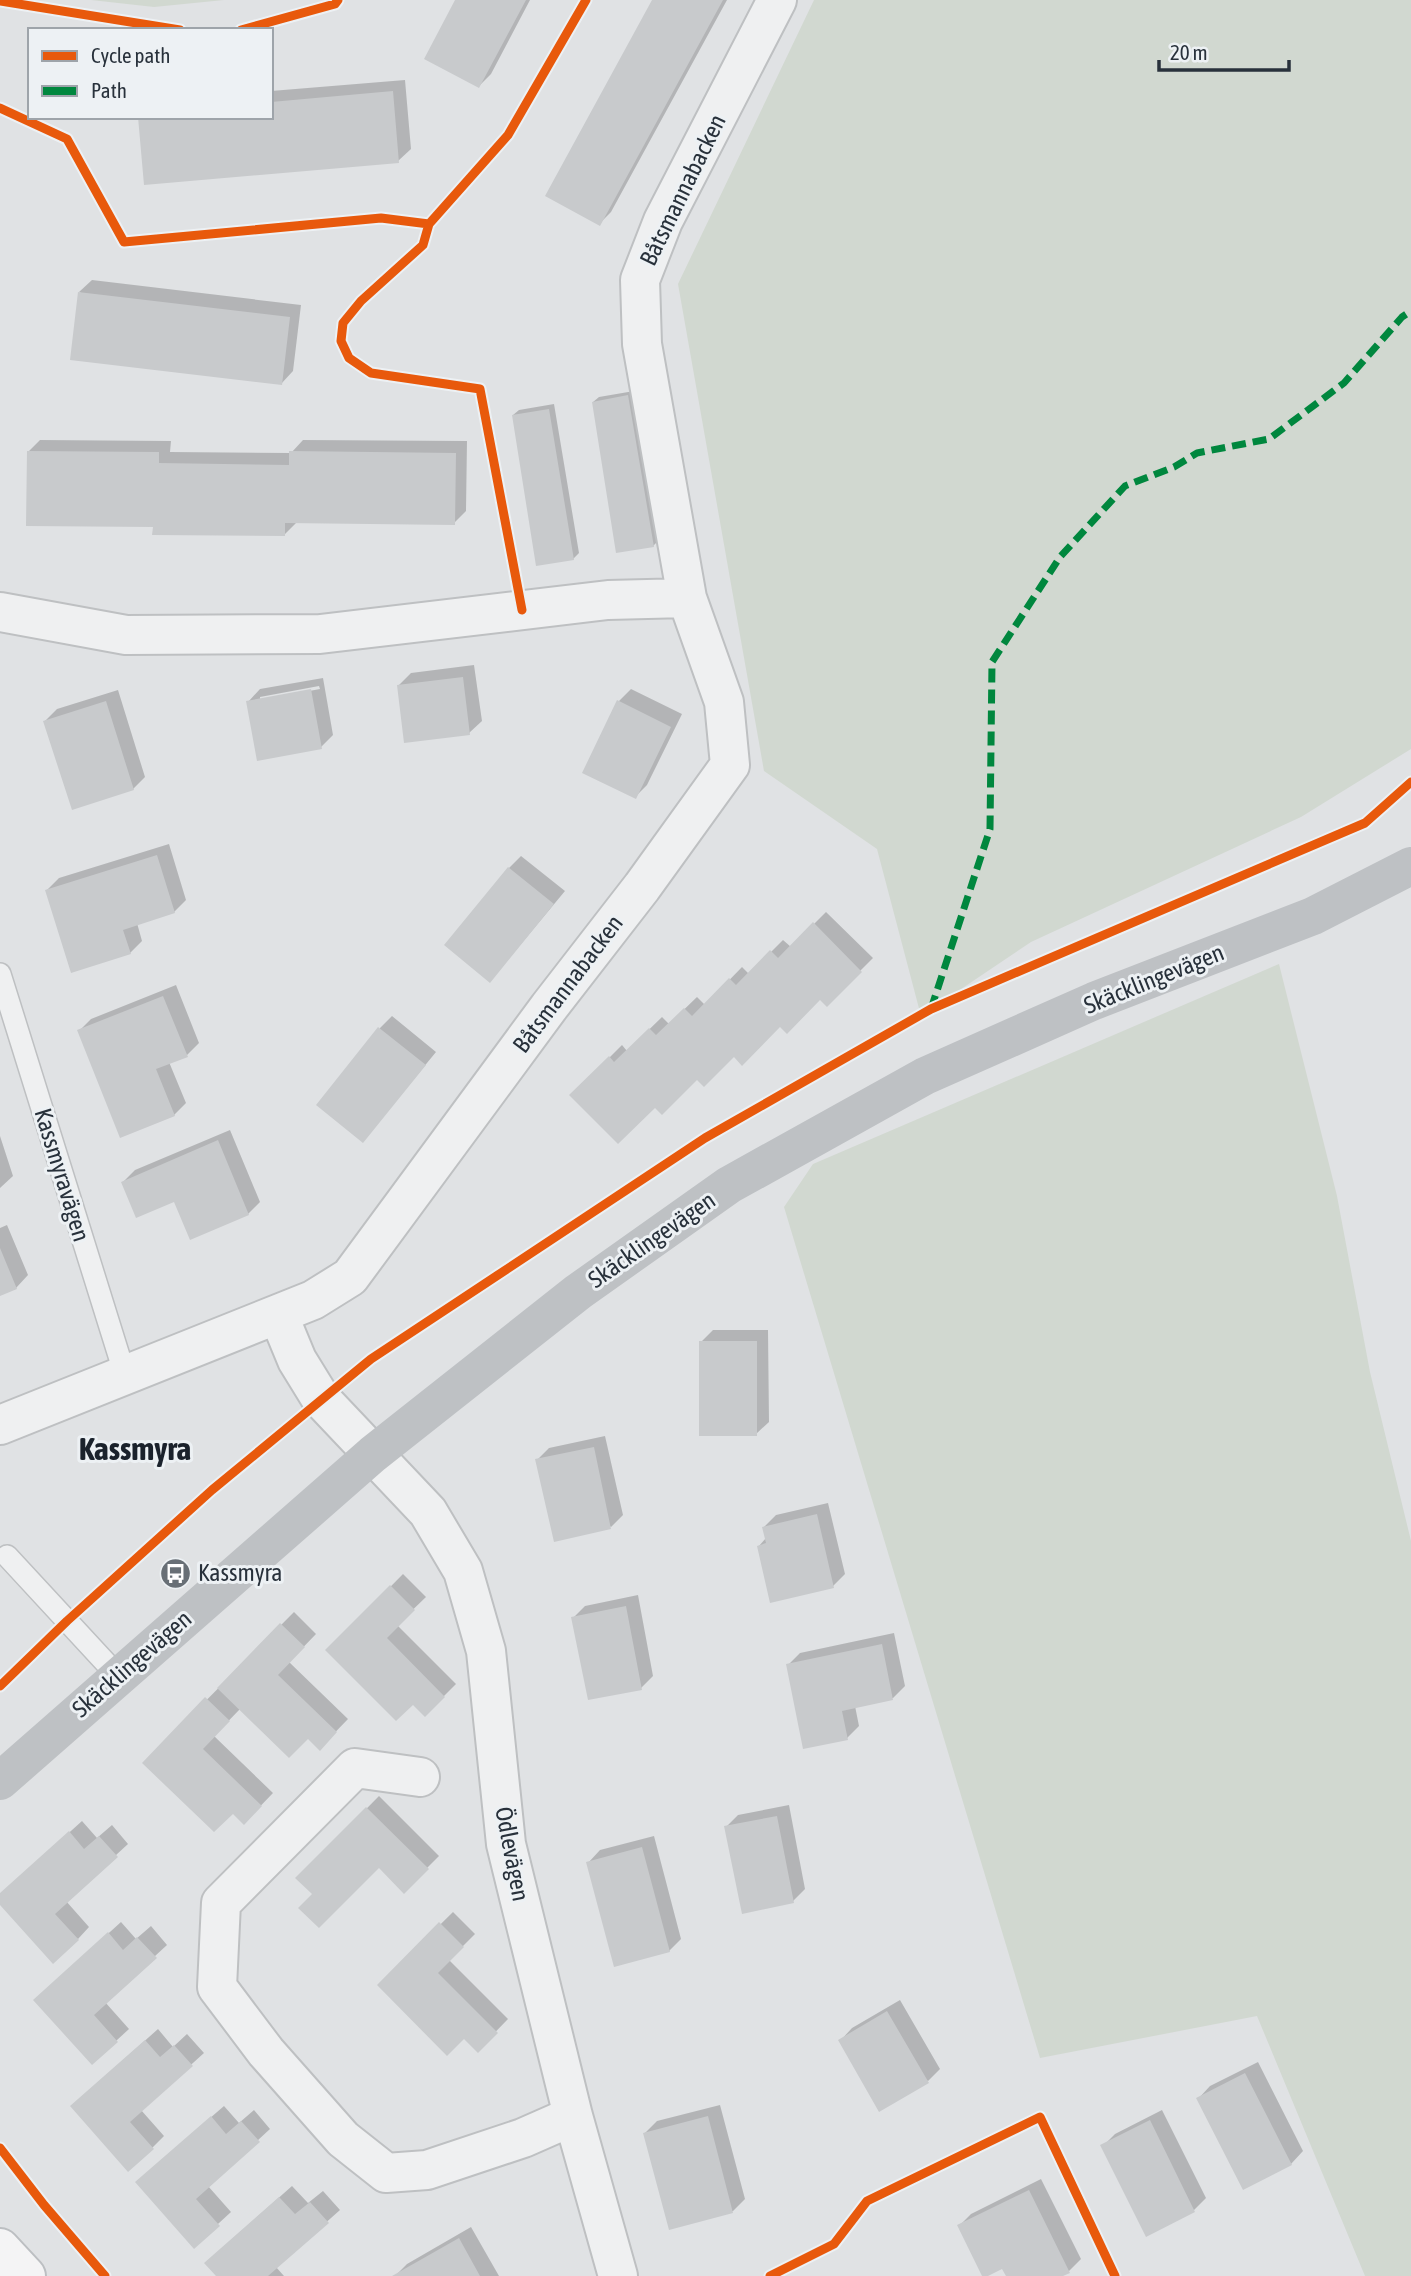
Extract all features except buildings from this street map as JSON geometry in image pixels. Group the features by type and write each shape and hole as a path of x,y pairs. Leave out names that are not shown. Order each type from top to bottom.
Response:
{"main road":[{"path":"0,2248 26,2276"}],"street":[{"name":"Båtsmannabacken","path":"278,1314 313,1300 350,1278 730,765 724,702 687,598 642,344 640,280 663,221 777,0"},
{"path":"0,612 127,635 320,634 608,600 687,598"},
{"name":"Skäcklingevägen","path":"0,1781 373,1454 578,1292 729,1185 925,1076 1094,1001 1313,916 1411,866"},
{"path":"0,1425 278,1314 297,1360 321,1399 373,1454"},
{"name":"Ödlevägen","path":"373,1454 428,1512 463,1571 486,1651 506,1844 573,2116 618,2276"},
{"path":"419,1777 355,1768 221,1903 217,1987 266,2052 343,2139 386,2174 427,2171 523,2138 573,2116"}],"lane":[{"name":"Kassmyravägen","path":"0,974 125,1375"},
{"path":"7,1556 118,1676"}],"shaded area":[{"path":"91,0 224,0 154,7"},
{"path":"814,0 1411,0 1411,749 1301,817 1031,942 921,1016 877,849 764,771 678,284"},
{"path":"1279,964 1337,1196 1370,1372 1411,1541 1411,2276 1365,2276 1257,2016 1040,2058 784,1207 813,1164"}],"marked path":[{"path":"931,1009 990,829 992,662 1060,557 1125,486 1174,467 1197,453 1269,439 1344,383 1402,317 1411,311"}],"cycle path":[{"path":"248,28 335,4 338,0"},
{"path":"522,610 480,389 371,373 349,358 341,341 343,323 361,301 423,245 429,224 508,135 586,0"},
{"path":"0,1 168,28"},
{"path":"0,108 67,139 124,242 381,218 429,224"},
{"path":"0,1686 67,1621 212,1490 371,1359 705,1138 931,1009 1365,823 1411,782"},
{"path":"770,2276 834,2244 867,2201 1040,2117 1115,2276"},
{"path":"0,2148 44,2205 105,2276"}],"place":[{"name":"Kassmyra","path":"175,1573"}],"district":[{"name":"Kassmyra","path":"135,1449"}]}
